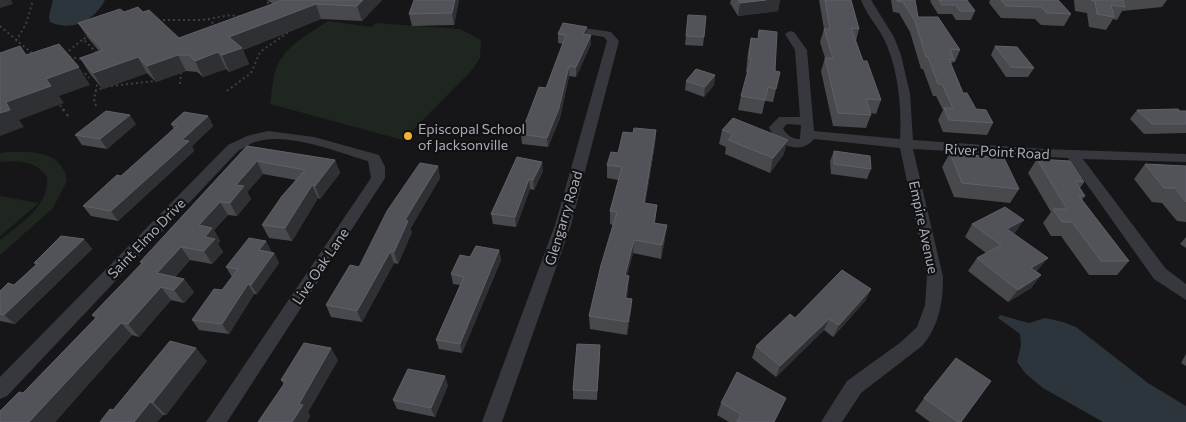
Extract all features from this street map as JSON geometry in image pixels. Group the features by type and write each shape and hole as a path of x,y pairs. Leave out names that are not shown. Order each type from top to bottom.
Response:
{"street":[{"name":"Empire Avenue","path":"831,422 840,405 855,387 923,331 931,314 935,297 935,276 906,146 908,124 905,101 891,42 870,13 866,0"},
{"name":"Glengarry Road","path":"492,422 563,225 613,41 607,34 584,31"},
{"name":"River Point Road","path":"790,34 801,50 808,128 906,146 1073,155 1186,158"},
{"name":"Saint Elmo Drive","path":"0,390 233,148 255,138 277,135 315,142"},
{"name":"Live Oak Lane","path":"216,422 378,178 378,167 374,158 315,142"},
{"path":"1073,155 1160,274 1186,293"}],"path":[{"path":"16,41 26,24 33,0"},
{"path":"267,3 275,0"},
{"path":"153,20 185,21 231,15 241,17"},
{"path":"208,19 218,28"},
{"path":"0,26 38,58"},
{"path":"227,91 251,73 260,52 293,28"},
{"path":"87,63 82,57 61,57 83,39 91,36"},
{"path":"83,39 102,58"},
{"path":"81,74 93,70"},
{"path":"85,73 89,78"},
{"path":"180,84 181,73"},
{"path":"96,106 95,91 98,80"},
{"path":"112,86 155,81"},
{"path":"95,91 102,88"},
{"path":"60,105 68,116"}],"shaded area":[{"path":"53,0 105,0 89,19 82,23 66,26 50,22 49,16"},
{"path":"328,21 372,27 376,23 460,29 481,40 480,58 472,70 403,140 270,104 274,77 280,61 298,41"},
{"path":"0,153 36,153 53,158 64,171 67,181 53,208 0,255 0,240 32,213 44,197 47,187 47,177 38,168 27,163 14,161 0,162"},
{"path":"0,196 39,203 0,236"},
{"path":"1000,315 1029,323 1045,318 1076,327 1148,383 1186,406 1186,422 1103,422 1043,388 1026,374 1017,362 1021,345 1020,334 998,318"}],"building":[{"path":"283,0 363,0 357,6 316,4 229,37 242,48 222,55 218,52 195,61 189,55 178,55 147,66 138,57 93,73 80,58 103,50 78,23 120,9 124,12 138,7 143,12 149,10 179,38"},
{"path":"414,0 455,0 452,13 409,14"},
{"path":"738,0 766,0 740,3"},
{"path":"825,0 851,0 859,29 851,28 863,61 867,61 881,100 866,99 871,115 838,113 825,58 833,58 824,29 830,29"},
{"path":"897,0 915,0 918,17 938,17 960,50 950,49 954,60 949,59 963,93 967,93 976,109 986,110 993,123 949,120 944,108 953,108 942,84 938,84 928,57 926,57 915,21 903,2"},
{"path":"939,0 967,0 975,11 960,11 956,5 942,5"},
{"path":"1001,0 1058,0 1071,14 1047,13 1041,7 1006,6"},
{"path":"1091,0 1123,0 1125,7 1111,5 1114,17 1097,14 1095,1"},
{"path":"688,15 706,16 704,37 686,36"},
{"path":"563,23 587,27 583,34 591,35 576,67 569,66 559,108 547,138 521,134 539,87 546,88 566,35 558,34"},
{"path":"759,30 777,32 775,71 780,72 776,89 768,87 765,100 741,96 751,59 749,59 751,38 758,39"},
{"path":"59,44 79,67 46,79 51,86 6,102 10,110 0,113 0,53 20,46 26,55"},
{"path":"995,46 1017,47 1034,68 1011,67"},
{"path":"696,69 715,75 705,87 686,81"},
{"path":"1178,109 1186,111 1186,124 1152,124 1137,110"},
{"path":"106,111 130,115 100,139 75,135"},
{"path":"184,112 208,116 182,140 189,141 111,211 83,206 117,175 121,176 178,125 171,124"},
{"path":"733,118 788,140 773,158 728,140 733,134 722,130"},
{"path":"634,128 656,130 644,203 657,205 654,223 667,225 662,245 634,240 625,275 629,276 625,298 632,299 628,322 589,316 601,265 617,212 610,211 622,167 607,165 611,152 618,153 623,132 633,133"},
{"path":"247,146 335,160 315,186 312,185 285,228 262,225 282,196 305,170 257,161 236,185 244,186 230,203 220,202 199,225 212,228 205,237 215,239 204,251 181,247 157,273 184,279 174,290 161,287 128,324 121,323 29,422 0,422 0,411 19,392 23,393 97,317 92,315 143,262 140,262"},
{"path":"834,151 870,156 871,169 834,164"},
{"path":"950,153 1004,158 1019,189 962,183"},
{"path":"517,157 542,162 533,180 529,179 515,217 491,214"},
{"path":"1037,159 1070,161 1084,182 1075,181 1085,196 1079,196 1129,261 1101,261 1072,222 1062,222 1053,209 1067,209"},
{"path":"420,163 438,166 405,220 408,221 394,252 390,252 357,311 326,305 350,265 359,267 387,211"},
{"path":"1145,164 1186,166 1186,202 1175,188 1164,188"},
{"path":"1005,207 1024,220 1007,229 1048,258 1031,268 1041,275 1018,290 977,258 1001,245 972,224"},
{"path":"61,236 84,239 4,315 0,314 0,291 8,283 14,285 38,263 34,263"},
{"path":"249,238 266,241 259,250 274,253 251,285 248,284 222,324 192,320 214,289 222,290 238,269 226,267"},
{"path":"476,246 499,250 460,344 436,340 464,277 451,274 460,255 470,257"},
{"path":"842,270 871,289 839,325 829,319 780,366 756,346 790,314 795,318"},
{"path":"170,341 196,348 153,402 150,402 134,422 100,422 110,409 113,410"},
{"path":"304,343 331,348 299,404 303,405 292,422 258,422 286,381 281,380"},
{"path":"577,344 600,345 597,391 573,390"},
{"path":"956,358 991,381 961,422 958,422 924,398"},
{"path":"408,369 445,376 431,408 393,400"},
{"path":"737,372 786,398 774,422 737,422 741,414 721,403"}],"place":[{"name":"Episcopal School of Jacksonville","path":"408,136"}]}
